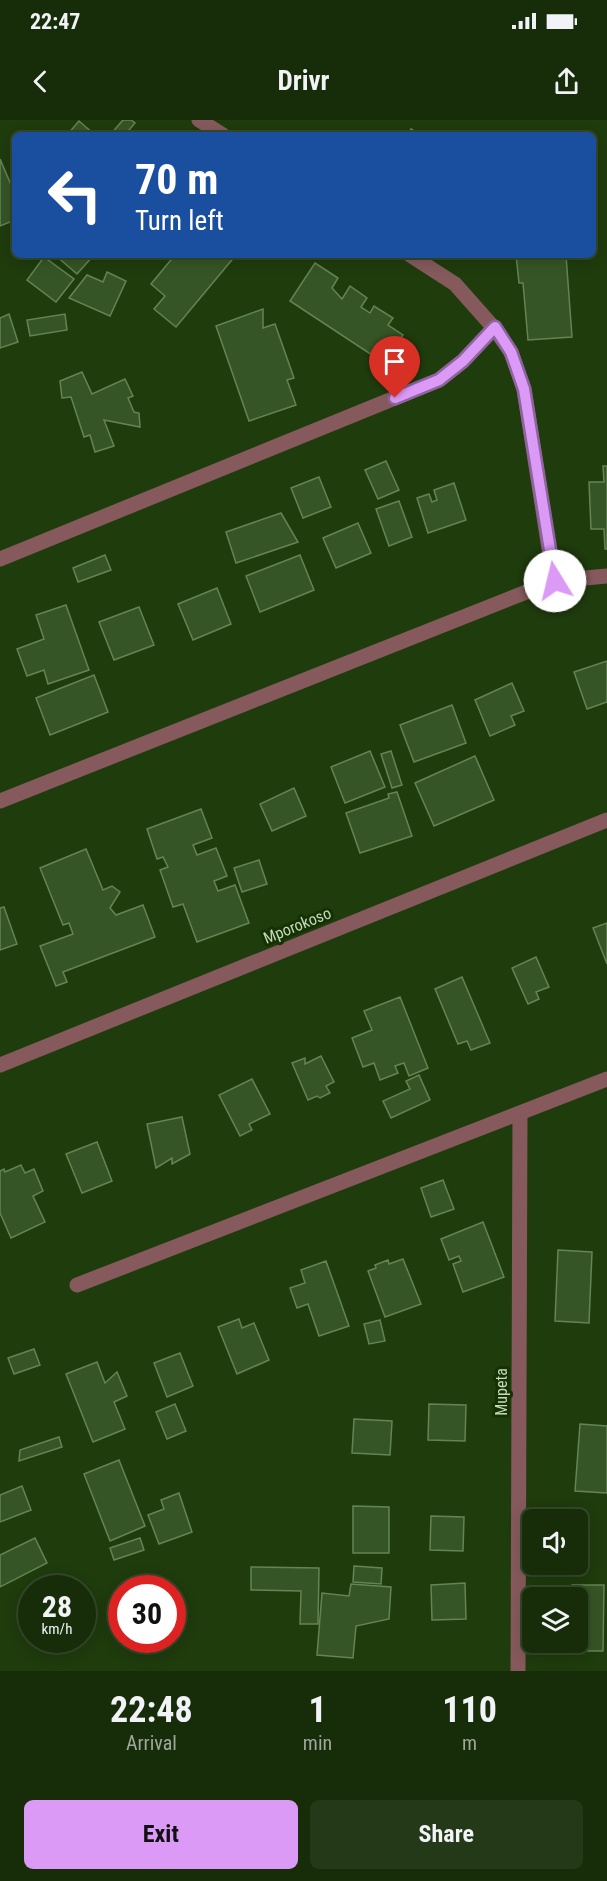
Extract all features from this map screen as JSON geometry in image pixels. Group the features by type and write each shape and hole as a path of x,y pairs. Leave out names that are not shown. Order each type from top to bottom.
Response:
{"street":[{"path":"200,120 218,132"},
{"path":"415,258 455,284 495,327 511,352 524,389 555,581"},
{"path":"0,560 439,380 463,361 495,327"},
{"path":"0,801 555,581 607,576"},
{"name":"Mporokoso","path":"0,1065 607,820"},
{"path":"76,1285 607,1079"},
{"name":"Mupeta","path":"518,1671 520,1114"}],"building":[{"path":"123,120 131,120 135,123 128,132 113,132"},
{"path":"79,121 92,132 70,132"},
{"path":"0,159 12,187 12,221 0,226"},
{"path":"43,258 74,279 56,302 27,280"},
{"path":"58,258 91,258 77,274"},
{"path":"173,258 234,258 176,327 154,309 165,296 151,284"},
{"path":"516,258 566,258 572,337 528,340 523,283 519,283"},
{"path":"315,263 338,278 332,288 342,299 350,286 367,298 361,307 370,313 374,306 393,318 388,325 403,335 384,363 290,301"},
{"path":"107,272 126,281 110,316 69,298 87,275 103,282"},
{"path":"263,309 263,328 275,324 294,378 287,380 296,405 249,421 216,326"},
{"path":"9,314 18,342 0,348 0,318"},
{"path":"65,314 67,330 30,336 27,320"},
{"path":"82,372 92,394 125,379 133,396 128,398 134,412 139,413 140,427 104,420 114,446 95,452 90,435 84,437 71,397 62,398 60,381"},
{"path":"386,461 399,490 378,499 365,470"},
{"path":"603,466 607,466 607,549 605,549 604,529 591,529 589,482 604,482"},
{"path":"319,477 331,507 303,518 291,488"},
{"path":"454,483 466,520 428,533 417,498 429,494 432,502 437,500 434,490"},
{"path":"399,501 412,537 389,546 376,509"},
{"path":"281,513 298,542 236,563 226,532"},
{"path":"358,523 371,553 336,568 323,538"},
{"path":"105,555 111,570 78,582 73,568"},
{"path":"300,555 314,590 260,612 246,576"},
{"path":"217,588 231,624 193,640 178,604"},
{"path":"66,605 89,670 48,684 44,670 27,676 17,649 44,639 36,615"},
{"path":"139,607 154,645 114,660 99,622"},
{"path":"607,661 607,702 587,709 574,672"},
{"path":"94,675 108,712 50,735 36,698"},
{"path":"512,683 524,711 511,716 515,725 490,736 475,700"},
{"path":"452,705 466,743 414,762 400,725"},
{"path":"370,751 385,787 345,803 331,767"},
{"path":"391,751 402,785 392,788 381,754"},
{"path":"475,756 494,800 434,826 415,783"},
{"path":"294,788 306,816 272,831 260,804"},
{"path":"397,792 412,836 360,853 346,813 389,798 388,794"},
{"path":"201,809 212,838 193,845 197,855 216,848 227,876 214,881 218,891 235,885 249,923 197,942 183,904 173,907 160,870 168,867 163,857 157,859 147,829"},
{"path":"86,849 103,890 112,886 120,892 110,908 116,915 143,905 155,937 63,972 67,982 56,986 40,946 73,934 69,923 63,925 40,868"},
{"path":"259,860 267,884 242,892 234,868"},
{"path":"4,907 17,944 0,950 0,908"},
{"path":"607,923 607,964 593,928"},
{"path":"536,957 549,987 536,992 539,999 528,1004 512,968"},
{"path":"462,977 490,1043 471,1050 467,1041 458,1044 435,989"},
{"path":"400,997 428,1068 409,1076 404,1063 395,1066 398,1073 380,1080 374,1063 363,1067 352,1038 372,1030 364,1011"},
{"path":"321,1056 334,1082 326,1086 330,1093 308,1100 292,1063 305,1058 305,1064"},
{"path":"419,1075 430,1100 391,1118 383,1101 410,1089 406,1081"},
{"path":"252,1079 270,1114 249,1124 252,1130 240,1136 219,1095"},
{"path":"182,1117 190,1154 172,1164 172,1158 156,1168 147,1124"},
{"path":"97,1142 112,1181 82,1193 66,1154"},
{"path":"21,1165 25,1173 34,1169 43,1191 33,1196 45,1222 11,1238 0,1213 0,1171 4,1169 5,1172"},
{"path":"443,1180 454,1209 431,1217 421,1188"},
{"path":"483,1222 504,1277 463,1292 453,1264 461,1261 459,1256 449,1260 441,1239"},
{"path":"558,1250 592,1252 589,1323 555,1321"},
{"path":"403,1259 421,1304 385,1317 368,1271 376,1268 375,1265 388,1260 389,1264"},
{"path":"326,1261 349,1326 319,1336 308,1304 297,1308 290,1288 305,1283 301,1270"},
{"path":"239,1319 242,1328 254,1323 269,1360 237,1374 218,1327"},
{"path":"380,1320 385,1341 369,1344 364,1324"},
{"path":"34,1349 40,1365 14,1374 8,1358"},
{"path":"180,1353 193,1386 167,1397 154,1363"},
{"path":"97,1362 105,1383 117,1372 127,1396 114,1402 125,1429 93,1442 66,1374"},
{"path":"175,1404 186,1431 167,1439 156,1412"},
{"path":"429,1404 466,1405 465,1441 428,1440"},
{"path":"354,1419 392,1421 390,1455 352,1453"},
{"path":"580,1424 607,1426 607,1493 575,1491"},
{"path":"59,1437 62,1447 19,1461 20,1450"},
{"path":"119,1460 145,1526 110,1541 84,1474"},
{"path":"22,1486 31,1510 0,1522 0,1495"},
{"path":"179,1493 192,1532 159,1544 148,1515 164,1509 161,1500"},
{"path":"353,1506 389,1507 389,1553 353,1553"},
{"path":"431,1516 464,1517 463,1551 430,1550"},
{"path":"35,1538 47,1563 24,1575 18,1575 18,1578 0,1587 0,1555"},
{"path":"140,1538 144,1550 114,1560 110,1548"},
{"path":"354,1566 382,1568 381,1584 353,1582"},
{"path":"251,1567 319,1568 318,1624 300,1624 301,1591 251,1590"},
{"path":"465,1583 466,1619 432,1620 431,1585"},
{"path":"351,1584 391,1587 389,1619 356,1626 353,1658 317,1655 322,1593 349,1596"},
{"path":"572,1585 604,1585 603,1651 588,1651 588,1587 572,1587"}],"route":[{"path":"395,398 439,380 463,361 495,327 511,352 524,389 555,581"}]}
